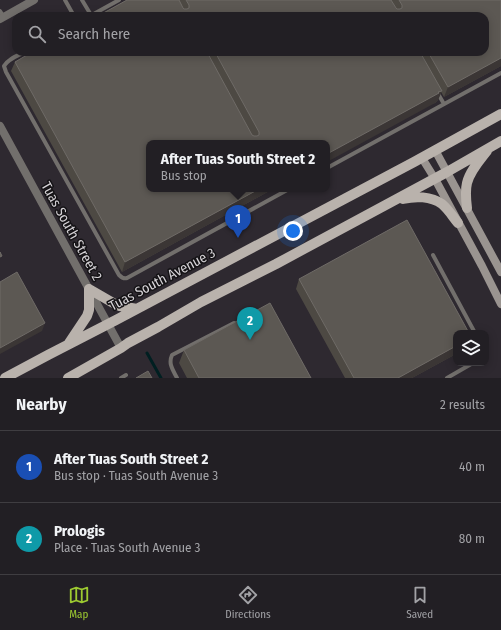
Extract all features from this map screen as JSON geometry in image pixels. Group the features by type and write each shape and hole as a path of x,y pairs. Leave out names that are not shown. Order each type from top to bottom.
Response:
{"main road":[{"name":"Tuas South Avenue 3","path":"5,378 422,158 501,114"},
{"path":"68,378 201,302 276,264 435,179 501,141"},
{"path":"467,208 467,182 490,148"},
{"path":"435,150 501,272"},
{"path":"422,158 435,179 501,304"},
{"path":"391,202 408,198 427,197 442,204 458,223"},
{"path":"89,289 112,303 137,309"},
{"path":"68,344 90,310 89,289"}],"street":[{"path":"1,16 34,0"},
{"name":"Tuas South Street 2","path":"0,126 121,348"}],"lane":[{"path":"65,0 72,12"},
{"path":"82,0 88,12"},
{"path":"97,12 119,0"},
{"path":"17,56 5,64 5,69 121,277 127,278 284,192"},
{"path":"330,166 501,73"},
{"path":"433,85 444,104"},
{"path":"433,255 472,330"},
{"path":"177,378 171,366 170,361 172,355 240,320"},
{"path":"446,378 468,366"},
{"path":"121,378 126,375"}],"building":[{"path":"127,0 179,0 183,8 187,9 189,8 189,5 186,0 391,0 397,9 400,9 402,8 402,5 399,0 501,0 501,58 448,87 430,56 489,56 489,12 105,12"},
{"path":"25,56 209,56 252,135 254,136 259,135 259,132 217,56 422,56 442,91 330,152 330,140 146,140 146,192 253,192 125,262 15,62"},
{"path":"407,220 467,330 453,330 453,348 398,378 354,378 299,279"},
{"path":"17,272 45,323 0,348 0,282"},
{"path":"270,303 311,378 199,378 184,350"},
{"path":"148,371 152,378 136,378"}],"waterway":[{"path":"147,353 161,378"}],"place":[{"name":"After Tuas South Street 2","path":"238,238"},
{"name":"Prologis","path":"250,340"}]}
